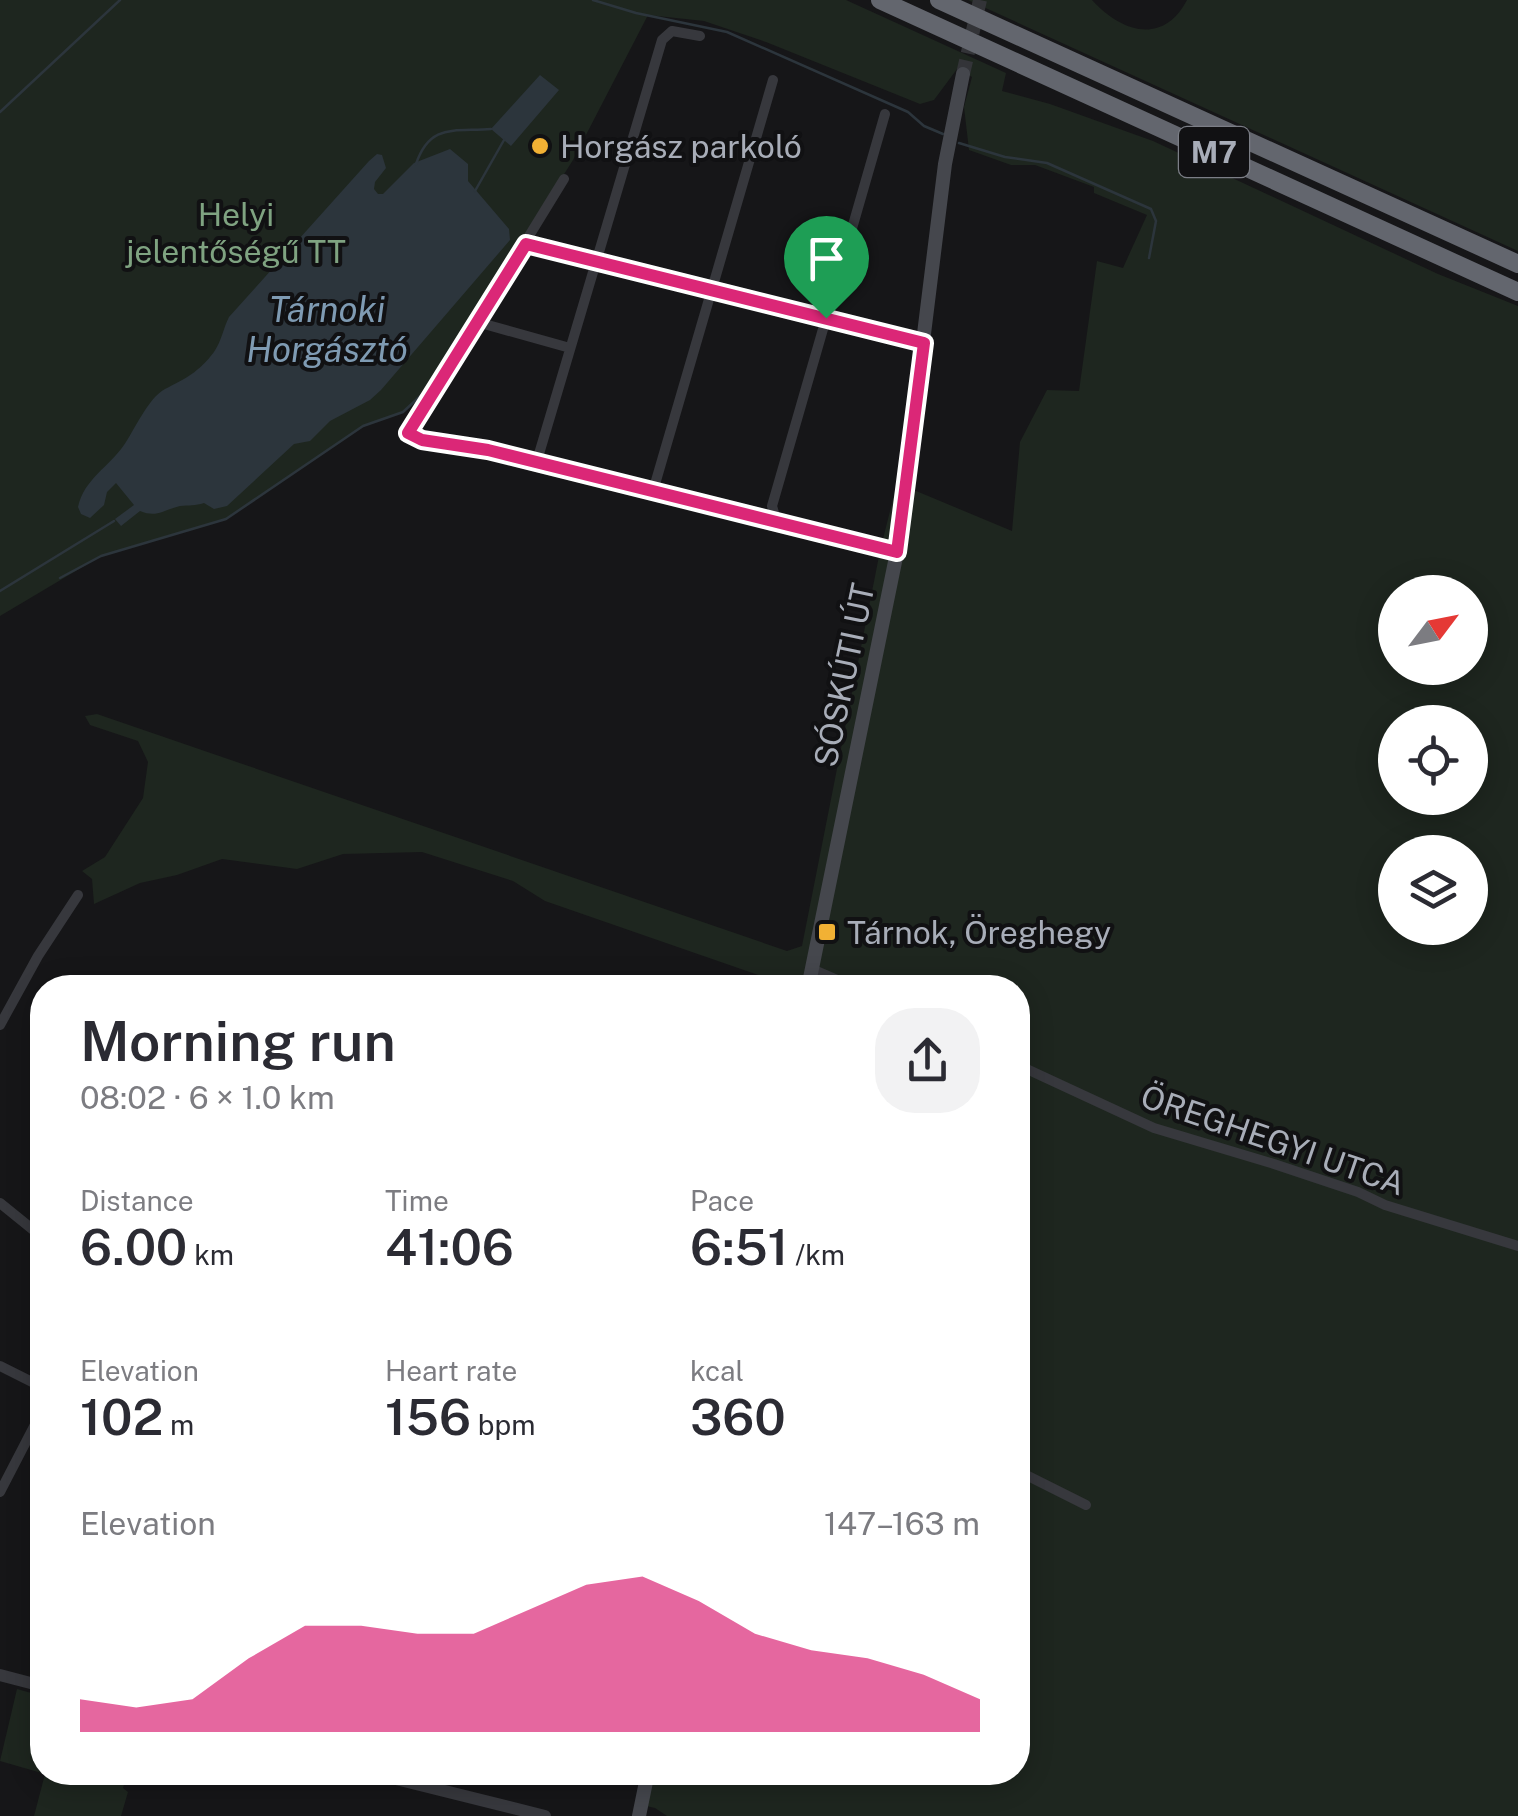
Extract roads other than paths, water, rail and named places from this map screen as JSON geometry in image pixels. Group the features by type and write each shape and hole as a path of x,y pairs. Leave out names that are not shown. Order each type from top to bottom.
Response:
{"highway":[{"name":"M7","path":"880,0 1518,292"},
{"name":"M7","path":"940,0 1518,264"}],"main road":[{"name":"SÓSKÚTI ÚT","path":"811,975 897,552 945,164 963,74"},
{"path":"639,1816 645,1785"}],"street":[{"path":"536,464 662,40 672,31 700,36"},
{"path":"653,491 772,80"},
{"path":"777,522 772,506 885,114"},
{"path":"564,179 408,433 422,440 468,446 897,552"},
{"path":"526,244 924,343"},
{"path":"477,322 570,348"},
{"path":"0,1025 78,895"},
{"path":"812,969 826,975"},
{"name":"ÖREGHEGYI UTCA","path":"1030,1070 1154,1128 1518,1246"},
{"path":"0,1202 30,1226"},
{"path":"0,1366 30,1381"},
{"path":"0,1492 30,1434"},
{"path":"1030,1477 1086,1505"},
{"path":"0,1675 30,1683"},
{"path":"421,1785 546,1816"}],"water":[{"path":"540,75 559,90 511,146 491,129"},
{"name":"Tárnoki Horgásztó","path":"450,149 468,164 468,181 509,229 510,240 381,390 330,421 310,441 294,444 227,506 214,509 204,503 156,514 140,511 121,526 115,519 134,505 116,483 107,492 104,505 90,518 81,514 81,497 91,481 118,453 153,400 208,359 229,317 369,161 377,154 382,155 386,168 374,189 383,194 414,163"}],"waterway":[{"path":"0,112 120,0"},
{"path":"593,0 727,32 908,112 924,126 943,134"},
{"path":"416,164 428,142 436,136 491,129"},
{"path":"475,191 504,140"},
{"path":"959,143 1005,157 1047,163 1151,209 1156,221 1149,258"},
{"path":"60,578 101,556 226,519 363,426 403,412 429,388 465,331"},
{"path":"0,591 114,521"}],"tunnel":[{"path":"963,74 980,0"}],"place":[{"name":"Horgász parkoló","path":"540,146"},
{"name":"Tárnok, Öreghegy","path":"827,932"}],"park label":[{"name":"Helyi jelentőségű TT","path":"236,232"}]}
